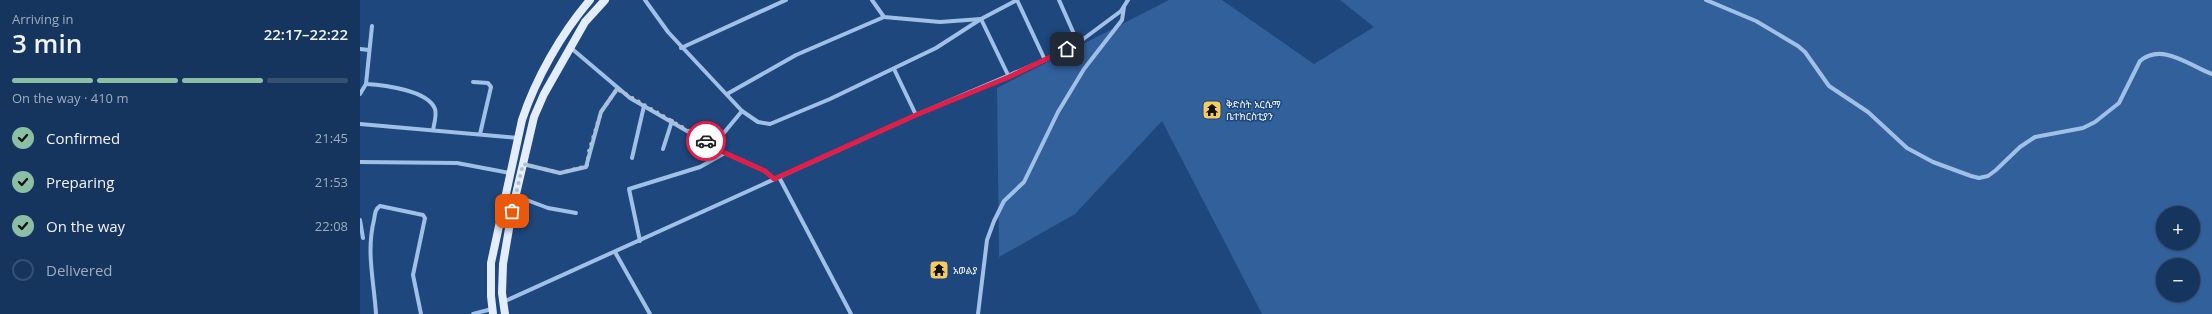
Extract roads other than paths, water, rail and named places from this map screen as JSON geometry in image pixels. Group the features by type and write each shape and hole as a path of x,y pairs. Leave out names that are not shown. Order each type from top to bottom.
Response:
{"main road":[{"path":"492,311 491,263 518,138 528,105 549,62 572,23 590,0"},
{"path":"505,314 503,302 503,264 523,164 538,107 570,47 585,22 600,2"}],"street":[{"path":"645,0 681,48 728,94 742,111 758,122 770,124 894,69 936,48 1017,0 1045,60"},
{"path":"681,48 786,0"},
{"path":"872,0 884,17"},
{"path":"1059,0 1078,43"},
{"path":"978,314 988,240 994,221 1004,200 1024,182 1058,112 1084,69 1122,20 1124,7 1128,0"},
{"path":"1706,0 1756,21 1798,46 1805,52 1829,86 1868,112 1907,148 1952,170 1975,177 1988,176 2020,147 2035,137 2083,128 2096,122 2119,103 2140,61 2145,57 2162,54 2171,56 2212,74"},
{"path":"503,302 916,115 1009,77 1045,60 1078,43 1124,7"},
{"path":"728,94 796,55 884,17 940,22 981,20"},
{"path":"981,20 1009,77"},
{"path":"360,94 366,84 372,26"},
{"path":"570,47 617,89 644,106 672,120 725,153 754,165 777,178 851,314"},
{"path":"360,49 369,50"},
{"path":"894,69 916,115"},
{"path":"473,82 488,83 491,88 480,134"},
{"path":"366,84 392,86 429,100 435,110 433,130"},
{"path":"523,164 560,173 586,166 601,112 617,89"},
{"path":"632,158 644,106"},
{"path":"713,146 742,111"},
{"path":"663,149 672,120"},
{"path":"360,124 518,138"},
{"path":"640,240 629,189 700,167 725,153"},
{"path":"360,162 437,162 472,165 510,173"},
{"path":"516,196 548,208 576,213"},
{"path":"376,314 369,261 370,238 376,211 379,207 394,208 424,216 425,220 415,259 413,276 421,314"},
{"path":"360,220 362,238 370,238"},
{"path":"615,252 650,314"},
{"path":"473,314 492,311"}],"place":[{"name":"ቅድስት አርሴማ ቤተክርስቲያን","path":"1212,110"},
{"name":"አወልያ","path":"939,270"}]}
